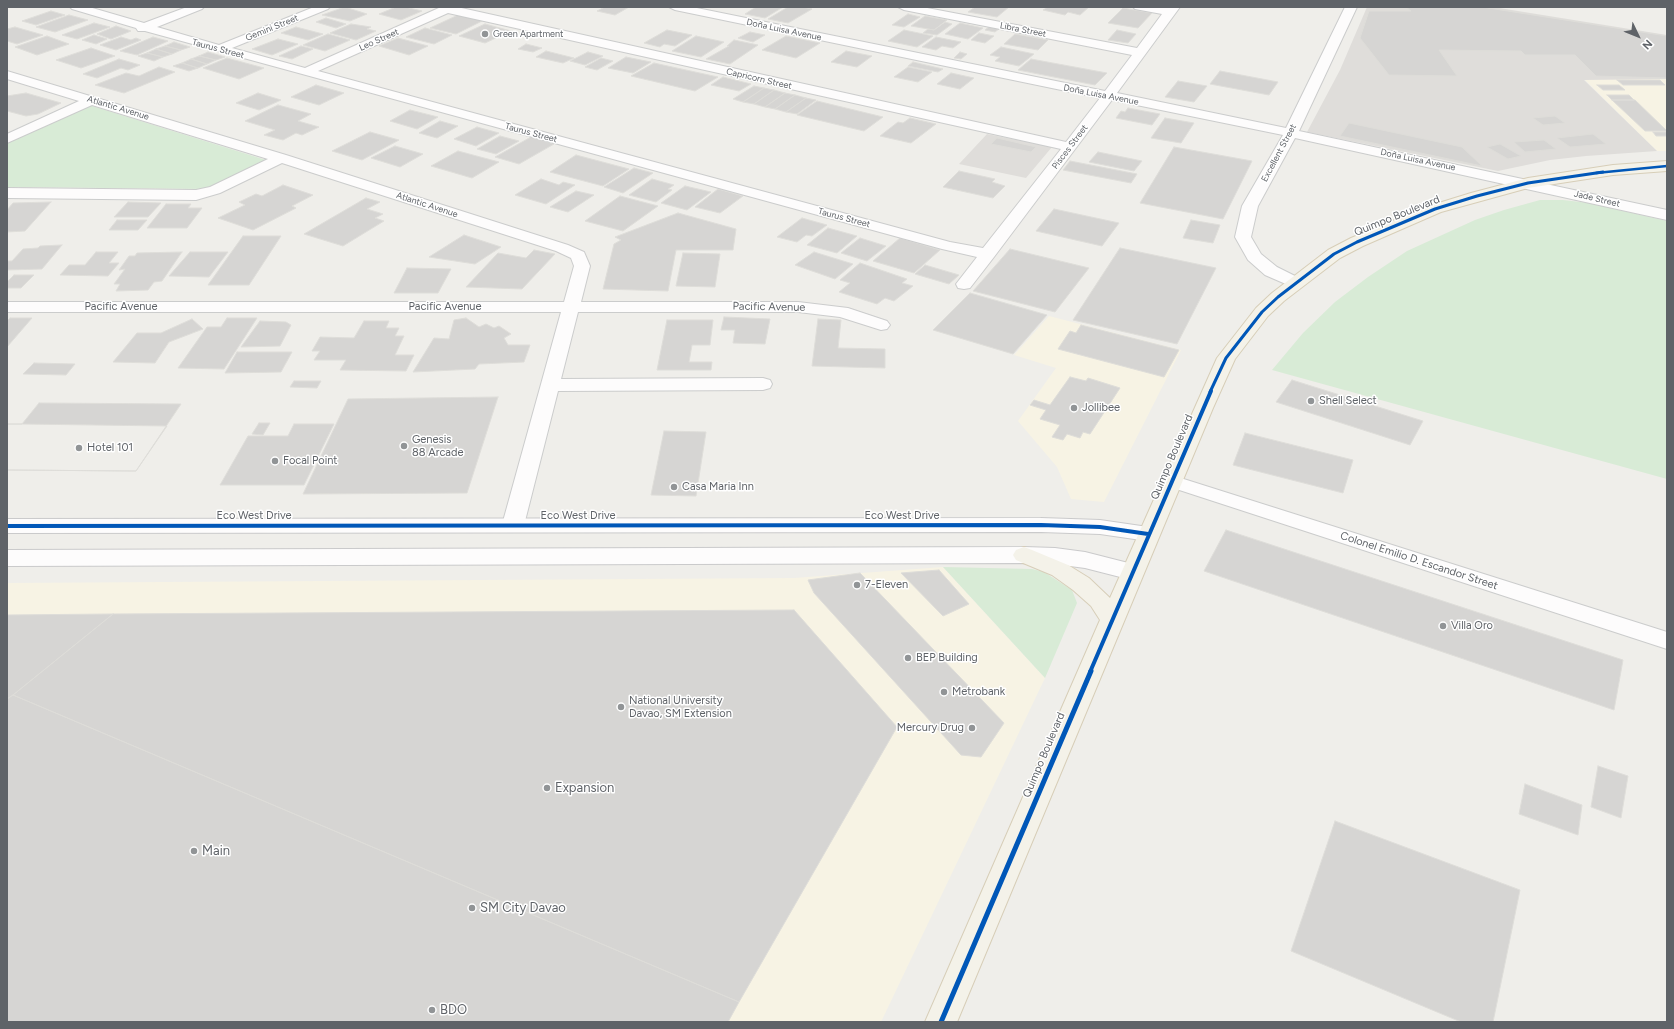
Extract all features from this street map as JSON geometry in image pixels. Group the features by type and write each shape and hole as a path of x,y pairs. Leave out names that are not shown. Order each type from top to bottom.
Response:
{"main road":[{"name":"Quimpo Boulevard","path":"941,1022 1148,534 1226,358 1262,312 1295,283 1334,254 1406,220 1462,200 1528,183 1607,171 1667,166"},
{"path":"1024,555 1055,567 1081,584 1099,600 1112,619"}],"street":[{"name":"Taurus Street","path":"76,7 142,28 948,246 988,254"},
{"path":"142,28 198,7"},
{"name":"Gemini Street","path":"220,49 324,7"},
{"name":"Doña Luisa Avenue","path":"674,7 1528,183"},
{"name":"Libra Street","path":"904,7 1141,53"},
{"path":"1139,7 1172,10"},
{"name":"Excellent Street","path":"1295,283 1271,270 1254,257 1243,237 1250,206 1291,133 1351,7"},
{"name":"Leo Street","path":"306,72 450,8"},
{"name":"Capricorn Street","path":"450,8 1070,147"},
{"name":"Pisces Street","path":"964,284 1070,147 1172,10"},
{"name":"Atlantic Avenue","path":"7,75 281,158 571,251 578,255 582,266 513,525"},
{"path":"7,139 92,100"},
{"path":"7,193 196,195 215,190 281,158"},
{"name":"Jade Street","path":"1528,183 1667,215"},
{"name":"Pacific Avenue","path":"7,307 798,307 842,312 881,325"},
{"path":"550,385 763,384"},
{"name":"Colonel Emilio D. Escandor Street","path":"1171,481 1667,641"},
{"path":"126,556 147,525"},
{"path":"504,557 513,525"},
{"path":"872,557 874,525"},
{"name":"Eco West Drive","path":"7,526 1041,525 1100,527 1148,534"},
{"path":"7,558 126,556 872,557 1024,555 1055,556 1085,560 1132,572"}],"shaded area":[{"path":"1367,7 1493,7 1667,35 1667,79 1584,80 1657,151 1550,160 1498,171 1307,132 1340,70"},
{"path":"1584,79 1667,79 1667,151 1657,151"},
{"path":"987,134 1052,147 1026,178 959,164"},
{"path":"1049,316 1181,350 1104,502 1071,499 1057,467 1018,421 1056,368 1014,355"},
{"name":"SM City Davao","path":"943,567 1045,678 881,1022 7,1022 7,583 794,578"}],"green space":[{"path":"89,105 266,160 206,189 7,187 7,143"},
{"path":"1540,200 1563,200 1589,203 1667,221 1667,479 1272,370 1303,333 1335,302 1368,277 1407,251 1475,220"},
{"path":"943,567 1032,569 1044,572 1072,590 1077,603 1045,678"}],"building":[{"path":"396,7 405,7 422,11 401,20 379,14"},
{"path":"605,7 629,7 615,15 597,11"},
{"path":"756,7 783,7 765,18 745,14"},
{"path":"788,7 812,9 788,23 768,19"},
{"path":"975,7 1009,7 997,17 968,12"},
{"path":"1048,7 1089,7 1080,15 1068,12 1065,15 1043,10"},
{"path":"1406,7 1482,7 1667,36 1667,78 1596,76 1575,55 1525,55 1521,51 1439,50 1457,76 1389,75 1360,38 1369,11 1411,11"},
{"path":"342,8 348,8 367,14 350,21 322,15"},
{"path":"1123,8 1152,13 1138,28 1108,23"},
{"path":"51,11 65,15 36,25 22,21"},
{"path":"908,14 920,17 904,27 892,25"},
{"path":"69,15 88,20 55,32 36,27"},
{"path":"458,15 484,20 456,34 430,28"},
{"path":"925,16 947,20 934,30 911,26"},
{"path":"326,18 346,24 336,28 316,22"},
{"path":"945,22 952,24 937,35 923,33 928,29 934,30"},
{"path":"94,23 110,27 77,39 62,35"},
{"path":"960,23 983,28 968,39 945,34"},
{"path":"351,24 371,27 367,29 376,31 356,40 330,33"},
{"name":"Green Apartment","path":"485,24 511,31 485,43 459,36"},
{"path":"116,26 131,31 111,39 97,34"},
{"path":"990,26 1000,28 995,32 985,30"},
{"path":"15,27 43,35 17,44 7,41 7,29"},
{"path":"296,27 323,34 308,40 281,33"},
{"path":"425,28 452,35 434,44 406,37"},
{"path":"667,30 692,35 675,46 664,44 660,47 644,43"},
{"path":"904,30 933,36 917,47 888,41"},
{"path":"1117,30 1136,34 1128,43 1108,40"},
{"path":"750,32 765,35 753,42 738,38"},
{"path":"979,33 994,36 985,43 971,40"},
{"path":"328,34 350,40 325,51 303,45"},
{"path":"1015,34 1048,40 1038,50 1004,44"},
{"path":"94,35 107,39 96,44 82,40"},
{"path":"47,36 69,44 37,55 15,47"},
{"path":"696,36 724,42 701,57 672,51"},
{"path":"786,36 820,43 796,58 762,50"},
{"path":"121,37 131,40 136,38 141,40 116,50 100,45"},
{"path":"153,37 168,41 137,55 120,51"},
{"path":"936,37 961,42 953,48 942,46 936,50 922,47"},
{"path":"398,38 428,46 409,55 379,46"},
{"path":"278,39 298,44 272,55 252,49"},
{"path":"734,40 758,45 730,64 706,59 729,46 727,46"},
{"path":"174,42 190,47 181,50 165,46"},
{"path":"526,44 542,48 533,52 518,49"},
{"path":"165,46 181,50 172,54 156,49"},
{"path":"301,46 313,49 292,59 279,56"},
{"path":"1001,47 1034,54 1019,66 995,61 1000,57 990,55"},
{"path":"91,48 115,56 81,68 56,60"},
{"path":"156,49 172,54 163,57 147,53"},
{"path":"546,51 574,58 563,63 536,57"},
{"path":"846,51 872,56 857,67 831,62"},
{"path":"208,52 225,57 216,60 199,56"},
{"path":"588,52 603,56 585,65 570,61"},
{"path":"960,52 967,54 961,59 954,58"},
{"path":"147,53 163,57 154,61 138,56"},
{"path":"199,56 216,60 207,64 191,59"},
{"path":"626,57 651,62 633,73 608,68"},
{"path":"227,58 264,68 239,79 203,68"},
{"path":"601,58 613,61 597,70 585,67"},
{"path":"119,59 140,65 128,70 121,68 97,78 83,74"},
{"path":"191,59 207,64 198,68 182,63"},
{"path":"1031,59 1107,73 1095,85 1018,70"},
{"path":"913,62 943,69 938,72 908,66"},
{"path":"182,63 198,68 189,71 173,66"},
{"path":"654,63 718,77 695,91 631,76"},
{"path":"159,67 175,72 124,93 95,85 126,73 139,76"},
{"path":"908,67 932,72 918,82 894,77"},
{"path":"1220,71 1278,82 1269,95 1210,84"},
{"path":"951,73 974,78 960,89 937,84"},
{"path":"723,77 751,84 739,91 711,85"},
{"path":"1617,80 1660,80 1665,85 1623,85"},
{"path":"1178,81 1207,86 1194,102 1165,97"},
{"path":"316,85 344,93 319,105 291,97"},
{"path":"1597,85 1619,85 1625,90 1603,90"},
{"path":"754,86 764,88 743,102 733,99"},
{"path":"764,88 774,90 754,104 743,102"},
{"path":"774,90 785,93 765,107 754,104"},
{"path":"26,93 61,103 38,114 26,116 7,111 7,96"},
{"path":"258,93 281,100 259,110 236,103"},
{"path":"785,93 795,95 775,109 765,107"},
{"path":"795,95 806,98 786,112 775,109"},
{"path":"1607,95 1629,95 1634,100 1612,100"},
{"path":"806,98 816,100 797,114 786,112"},
{"path":"1612,100 1635,100 1667,131 1645,131"},
{"path":"817,101 883,117 864,131 797,115"},
{"path":"278,105 311,114 298,121 319,127 302,135 296,133 283,140 264,135 275,130 245,121"},
{"path":"1128,108 1160,114 1152,125 1116,118 1121,111 1125,112"},
{"path":"410,110 438,117 417,129 390,121"},
{"path":"1555,116 1565,123 1543,125 1533,118"},
{"path":"910,118 936,124 911,143 880,136 898,122 903,123"},
{"path":"1165,118 1194,123 1181,143 1151,138"},
{"path":"440,121 458,126 437,138 419,133"},
{"path":"1349,123 1462,147 1482,166 1340,136"},
{"path":"477,127 499,133 476,146 454,139"},
{"path":"370,132 399,140 362,160 332,151"},
{"path":"1653,132 1667,132 1667,136 1656,136"},
{"path":"1593,134 1606,144 1570,147 1557,138"},
{"path":"500,136 519,141 496,154 477,149"},
{"path":"531,137 554,144 519,164 495,157"},
{"path":"997,138 1036,147 1031,152 991,144"},
{"path":"1544,140 1556,149 1525,152 1514,142"},
{"path":"1500,144 1521,156 1508,159 1487,147"},
{"path":"395,146 423,154 400,167 371,158"},
{"path":"1174,147 1252,161 1223,219 1140,203"},
{"path":"458,151 499,162 472,178 431,166"},
{"path":"1098,152 1142,161 1134,171 1089,162"},
{"path":"576,155 629,169 603,186 550,172"},
{"path":"1070,161 1137,174 1131,183 1063,170"},
{"path":"634,168 653,173 623,193 604,187"},
{"path":"959,171 995,179 992,182 1005,186 993,198 943,187"},
{"path":"541,179 559,185 563,182 575,185 546,204 515,195"},
{"path":"652,179 674,185 668,189 672,190 656,202 629,195"},
{"path":"283,185 313,195 292,206 296,208 253,230 218,218 245,205 239,202 256,194 262,196"},
{"path":"685,186 711,192 687,210 661,203"},
{"path":"718,189 743,196 720,213 695,207"},
{"path":"576,191 594,195 568,212 550,207"},
{"path":"620,196 658,206 623,231 585,221"},
{"path":"366,198 380,202 367,209 383,214 375,218 384,221 343,246 304,234"},
{"path":"51,202 25,231 7,232 7,210 13,203"},
{"path":"128,202 161,203 148,217 114,217"},
{"path":"166,204 191,204 188,208 202,208 187,228 147,228"},
{"path":"1054,209 1119,223 1102,246 1036,231"},
{"path":"678,213 736,229 733,250 676,250 668,291 603,289 614,244 621,240 615,237"},
{"path":"802,218 827,225 812,236 806,235 797,242 777,237"},
{"path":"117,220 147,220 138,230 109,230"},
{"path":"1191,220 1220,225 1213,243 1183,238"},
{"path":"828,228 857,236 837,253 807,245"},
{"path":"464,235 501,247 475,264 429,257"},
{"path":"243,236 281,236 249,285 208,285"},
{"path":"860,238 886,246 867,261 841,253"},
{"path":"900,238 940,250 914,273 873,261"},
{"path":"62,245 42,269 7,270 7,261 12,261 23,249 38,248 40,246"},
{"path":"1120,248 1216,268 1177,344 1073,320"},
{"path":"1010,249 1089,268 1055,312 973,291"},
{"path":"534,250 555,254 522,289 466,287 498,253 526,258"},
{"path":"96,252 118,252 109,263 119,263 108,276 60,275 69,265 85,265"},
{"path":"182,252 162,281 154,282 148,290 116,291 120,284 114,284 125,269 119,270 129,256 135,256 137,253"},
{"path":"190,252 228,252 209,277 169,276"},
{"path":"814,252 853,264 835,279 795,265"},
{"path":"683,253 720,254 715,287 676,286"},
{"path":"860,263 907,279 902,283 913,286 894,301 885,298 877,304 839,292 850,283 840,280"},
{"path":"925,265 959,275 949,284 915,274"},
{"path":"407,268 451,269 438,293 394,293"},
{"path":"14,275 34,275 21,288 7,288 7,282"},
{"path":"970,293 1047,315 1013,354 933,330"},
{"path":"724,317 770,319 765,344 733,343 735,330 721,330"},
{"path":"10,318 32,318 7,347 7,321"},
{"path":"227,318 257,318 224,369 178,368 207,327 221,327"},
{"path":"466,318 479,327 486,324 494,328 499,326 511,334 504,338 508,345 530,345 524,362 479,364 475,369 413,372 434,338 449,339 454,320"},
{"path":"192,319 203,329 169,342 155,363 113,362 137,333 161,333"},
{"path":"818,319 841,320 838,348 885,349 885,368 812,366"},
{"path":"667,320 713,320 710,345 692,345 689,362 712,362 711,370 657,370"},
{"path":"260,321 286,322 291,325 280,346 241,347"},
{"path":"364,321 389,321 386,328 399,328 395,336 404,336 395,355 414,355 406,371 340,370 346,360 314,360 320,351 312,351 320,337 354,338"},
{"path":"1081,325 1179,350 1164,377 1058,349 1070,331 1076,333"},
{"path":"237,352 292,352 281,372 225,373"},
{"path":"34,363 75,364 66,375 23,374"},
{"name":"Jollibee","path":"1070,377 1086,381 1088,378 1120,388 1090,434 1083,432 1080,438 1067,434 1063,440 1052,437 1060,425 1040,419 1046,410 1030,405 1034,400 1050,405"},
{"path":"1292,380 1423,421 1410,445 1276,402"},
{"path":"294,381 321,381 317,388 290,387"},
{"name":"Genesis 88 Arcade","path":"498,397 467,493 303,494 348,399"},
{"name":"Hotel 101","path":"39,403 181,404 136,471 7,470 7,424 22,424"},
{"path":"259,423 270,423 263,435 252,434"},
{"name":"Hotel 101","path":"7,424 167,426 136,471 7,470"},
{"name":"Focal Point","path":"294,424 334,424 304,485 220,485 248,436 288,436"},
{"path":"664,431 706,432 696,496 651,495"},
{"path":"1245,433 1353,460 1343,493 1233,465"},
{"name":"Villa Oro","path":"1226,530 1623,660 1614,710 1204,571"},
{"path":"939,570 969,604 943,616 901,573"},
{"name":"BEP Building","path":"860,573 1004,723 981,757 961,755 814,593 808,580"},
{"name":"Expansion","path":"794,610 897,727 739,1002 13,695 113,614"},
{"path":"113,614 13,695 7,699 7,615"},
{"name":"Main","path":"13,695 739,1002 728,1022 7,1022 7,699"},
{"path":"1598,766 1628,776 1621,818 1591,807"},
{"path":"1525,784 1582,805 1578,835 1519,814"},
{"path":"1335,821 1520,890 1493,1022 1461,1022 1291,951"}],"cycle path":[{"path":"941,1022 1203,408 1226,358 1262,312 1278,297 1334,254 1357,242 1435,209 1477,196 1528,183 1613,170 1667,166"},
{"path":"7,526 1041,525 1100,527 1148,534"}],"place":[{"name":"Green Apartment","path":"485,34"},
{"name":"Shell Select","path":"1311,401"},
{"name":"Jollibee","path":"1074,408"},
{"name":"Genesis 88 Arcade","path":"404,446"},
{"name":"Hotel 101","path":"79,448"},
{"name":"Focal Point","path":"275,461"},
{"name":"Casa Maria Inn","path":"674,487"},
{"name":"7-Eleven","path":"857,585"},
{"name":"Villa Oro","path":"1443,626"},
{"name":"BEP Building","path":"908,658"},
{"name":"Metrobank","path":"944,692"},
{"name":"National University Davao, SM Extension","path":"621,707"},
{"name":"Mercury Drug","path":"972,728"},
{"name":"Expansion","path":"547,788"},
{"name":"Main","path":"194,851"},
{"name":"SM City Davao","path":"472,908"},
{"name":"BDO","path":"432,1010"}]}
